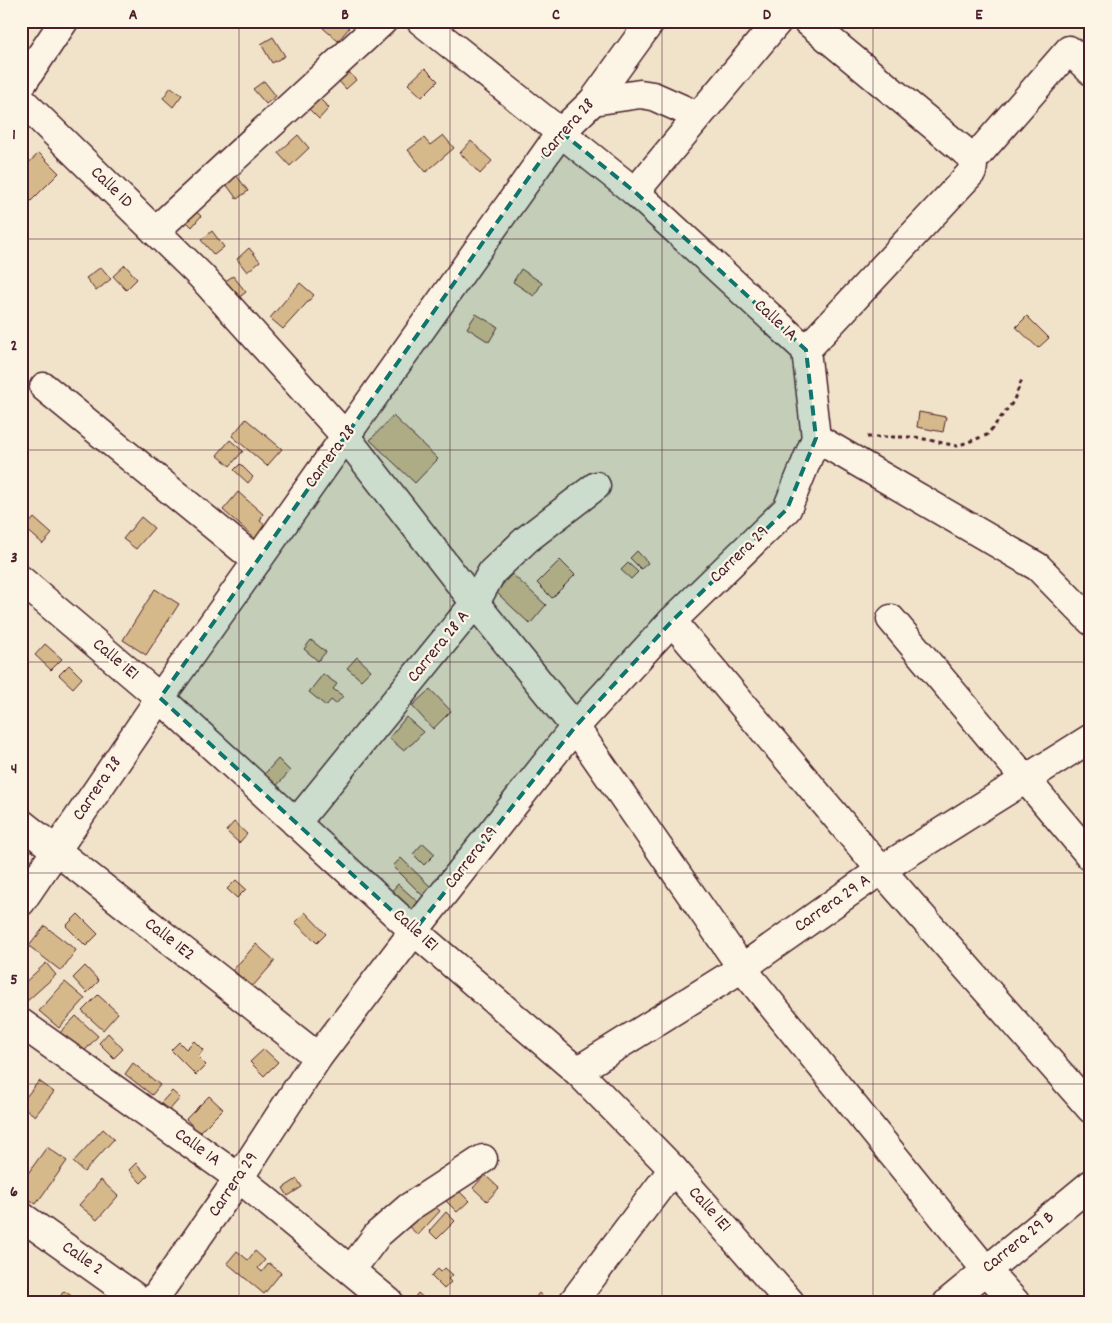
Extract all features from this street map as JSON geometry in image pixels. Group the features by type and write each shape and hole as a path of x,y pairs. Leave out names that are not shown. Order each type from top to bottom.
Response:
{"street":[{"path":"21,85 64,21"},
{"path":"155,231 382,21"},
{"name":"Calle 1A","path":"421,21 635,192 806,350 816,438"},
{"name":"Carrera 28","path":"21,902 160,698 561,132 593,101 651,21"},
{"path":"635,192 778,21"},
{"path":"807,21 973,160"},
{"path":"806,350 972,172 973,160 1068,50 1091,71"},
{"path":"593,101 640,94 653,96 698,116"},
{"name":"Calle 1D","path":"21,100 201,276 346,437 475,604 575,727 742,968 986,1270 1015,1302"},
{"path":"44,387 257,561"},
{"path":"816,438 1038,567 1091,621"},
{"name":"Carrera 29","path":"152,1302 239,1178 318,1057 414,931 575,727 672,621 787,509 816,438"},
{"name":"Carrera 28 A","path":"296,823 475,604 492,572 527,539 596,486"},
{"name":"Calle 1E1","path":"21,580 160,698 414,931 577,1071 673,1169 790,1302"},
{"path":"890,620 1091,857"},
{"path":"672,621 881,870 1091,1109"},
{"name":"Carrera 29 A","path":"577,1071 742,968 881,870 1091,738"},
{"name":"Calle 1E2","path":"21,823 318,1057"},
{"name":"Calle 1A","path":"21,1022 239,1178 389,1302"},
{"path":"351,1270 378,1234 408,1208 482,1159"},
{"path":"573,1302 673,1169"},
{"name":"Carrera 29 B","path":"948,1302 1091,1184"},
{"name":"Calle 2","path":"21,1216 142,1302"}],"path":[{"path":"866,438 915,437 957,446 987,435 1013,402 1023,377"}],"highlighted area":[{"path":"561,132 635,192 806,350 816,438 787,509 672,621 575,727 414,931 160,698"}],"building":[{"path":"329,21 342,21 349,28 338,41 323,28"},
{"path":"273,37 285,56 272,63 261,44"},
{"path":"425,68 438,81 422,97 408,84"},
{"path":"347,70 356,80 346,89 337,79"},
{"path":"264,81 276,96 266,104 253,89"},
{"path":"171,87 182,95 173,107 163,98"},
{"path":"311,90 329,108 319,119 301,101"},
{"path":"298,135 309,148 290,166 278,153"},
{"path":"443,135 454,148 426,172 408,150 424,138 430,145"},
{"path":"471,141 492,161 480,174 460,153"},
{"path":"39,153 59,173 27,205 21,199 21,170"},
{"path":"234,172 248,191 237,199 223,180"},
{"path":"190,206 201,216 192,227 181,216"},
{"path":"212,231 224,247 214,255 201,240"},
{"path":"249,248 260,261 247,272 237,259"},
{"path":"125,265 137,279 126,290 113,276"},
{"path":"101,267 111,279 96,291 86,278"},
{"path":"521,269 542,283 534,296 513,282"},
{"path":"233,276 246,292 237,299 224,282"},
{"path":"300,283 314,295 283,329 270,318"},
{"path":"476,314 498,327 489,342 467,328"},
{"path":"1027,316 1049,338 1038,348 1016,327"},
{"path":"919,412 946,417 943,432 917,427"},
{"path":"393,416 438,459 415,483 370,440"},
{"path":"246,419 282,449 267,466 232,436"},
{"path":"230,440 243,451 230,466 217,455"},
{"path":"240,464 253,477 248,483 234,470"},
{"path":"238,492 263,514 260,521 270,529 259,542 223,510"},
{"path":"141,517 154,528 136,549 123,539"},
{"path":"34,518 52,534 43,544 25,528"},
{"path":"637,551 648,563 641,569 630,558"},
{"path":"560,560 575,575 552,598 537,583"},
{"path":"628,563 638,572 631,579 621,570"},
{"path":"512,574 546,605 530,624 496,592"},
{"path":"155,589 179,604 146,655 123,640"},
{"path":"311,640 326,652 318,661 304,649"},
{"path":"45,644 62,659 51,670 35,655"},
{"path":"357,657 371,670 361,680 347,668"},
{"path":"69,665 82,678 73,688 59,675"},
{"path":"323,674 337,684 333,689 343,696 336,704 331,700 326,706 309,692"},
{"path":"430,689 451,711 433,729 412,706"},
{"path":"406,717 423,732 403,750 389,738"},
{"path":"278,759 290,771 271,792 259,780"},
{"path":"234,822 247,834 239,843 226,831"},
{"path":"423,843 435,854 424,865 413,854"},
{"path":"401,858 436,892 428,901 393,866"},
{"path":"236,880 246,889 237,898 227,889"},
{"path":"398,884 419,903 407,915 387,896"},
{"path":"305,912 326,934 317,943 295,922"},
{"path":"78,914 98,934 86,946 66,926"},
{"path":"45,926 76,950 61,971 29,946"},
{"path":"256,944 275,961 252,987 233,970"},
{"path":"46,963 56,975 26,1002 21,996 21,986"},
{"path":"85,966 99,981 87,993 73,978"},
{"path":"65,982 85,999 59,1028 39,1011"},
{"path":"98,995 118,1013 103,1030 82,1011"},
{"path":"76,1016 98,1036 80,1056 58,1035"},
{"path":"108,1033 123,1049 114,1058 99,1043"},
{"path":"194,1041 203,1050 198,1057 206,1065 196,1075 171,1050 179,1042 186,1049"},
{"path":"264,1049 278,1062 264,1076 250,1062"},
{"path":"133,1063 160,1085 152,1095 125,1074"},
{"path":"39,1081 54,1092 35,1116 21,1103"},
{"path":"172,1091 180,1098 166,1114 157,1107"},
{"path":"209,1096 223,1109 199,1133 186,1119"},
{"path":"103,1129 114,1139 84,1172 73,1162"},
{"path":"47,1147 67,1161 36,1204 21,1194 21,1183"},
{"path":"136,1163 148,1176 141,1183 129,1170"},
{"path":"485,1175 499,1188 487,1201 473,1188"},
{"path":"297,1179 302,1187 288,1196 283,1188"},
{"path":"101,1180 118,1196 97,1220 79,1205"},
{"path":"454,1186 469,1201 457,1212 443,1198"},
{"path":"429,1201 440,1211 418,1235 407,1225"},
{"path":"446,1212 455,1221 437,1239 429,1231"},
{"path":"237,1251 248,1260 255,1251 265,1260 258,1268 262,1272 269,1263 281,1273 264,1294 227,1263"},
{"path":"445,1268 453,1275 448,1279 451,1282 444,1289 431,1276 438,1269 441,1272"},
{"path":"64,1291 73,1297 70,1302 56,1302"},
{"path":"418,1293 428,1302 411,1302"},
{"path":"539,1293 548,1302 532,1302"}]}
